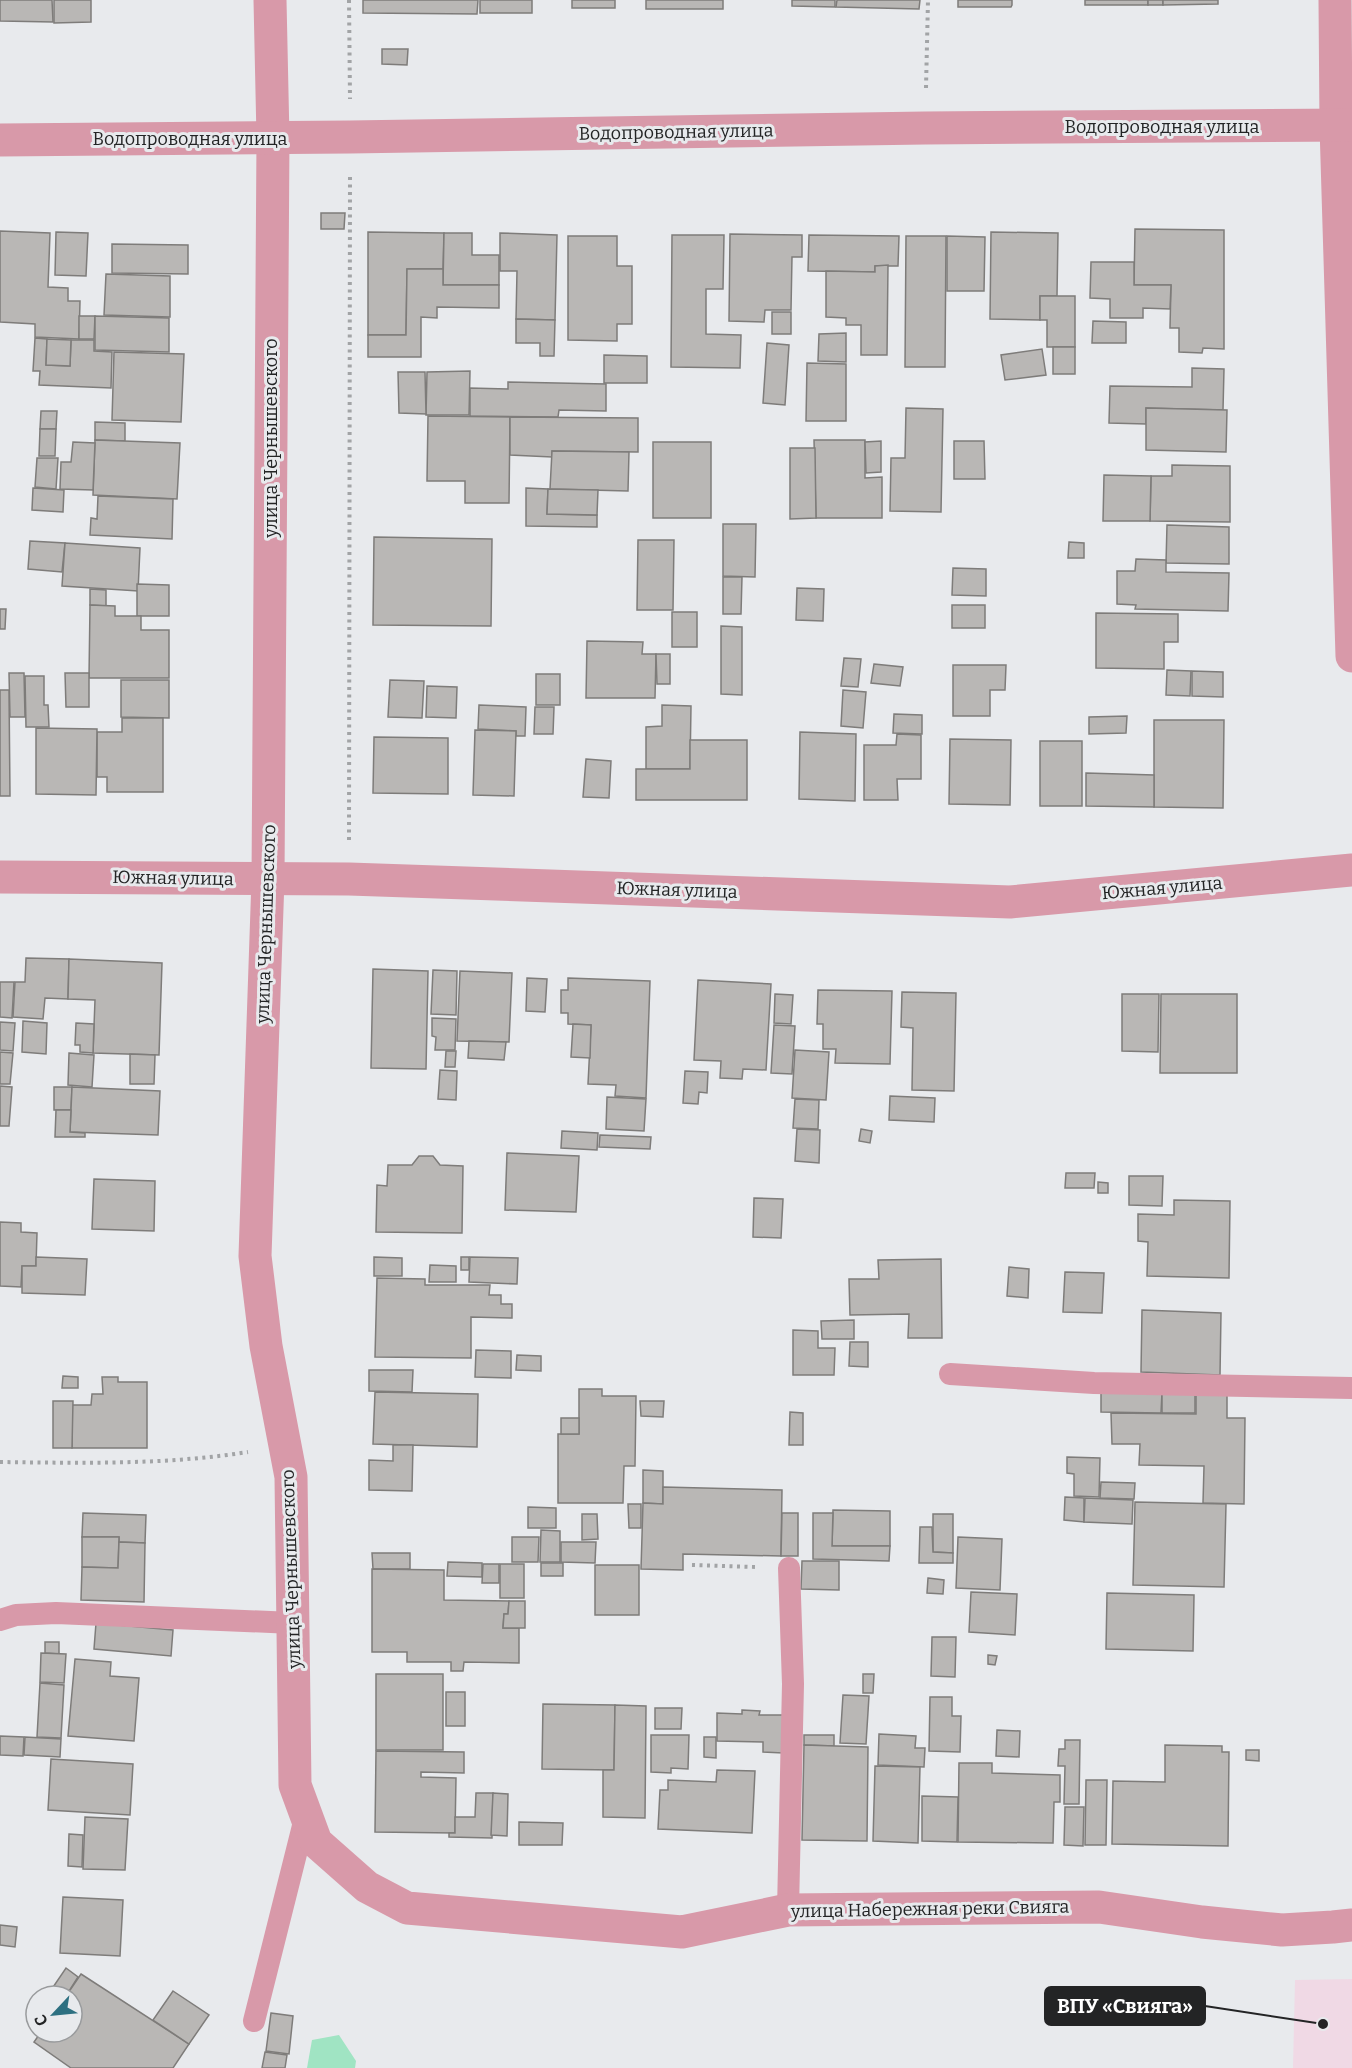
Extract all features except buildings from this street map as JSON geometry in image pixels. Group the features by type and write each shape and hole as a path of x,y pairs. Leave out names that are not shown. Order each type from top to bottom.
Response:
{"street":[{"name":"улица Чернышевского","path":"270,0 273,138 268,879 255,1256 266,1346 291,1477 295,1785 311,1828"},
{"path":"1335,0 1344,125 1352,656"},
{"name":"Водопроводная улица","path":"0,140 1344,125"},
{"name":"Южная улица","path":"0,876 349,879 1010,902 1352,870"},
{"name":"улица Набережная реки Свияга","path":"311,1828 367,1887 406,1908 682,1932 788,1910 1099,1907 1202,1922 1282,1930 1352,1925"}],"lane":[{"path":"950,1374 1094,1383 1352,1388"},
{"path":"788,1910 793,1684 789,1568"},
{"path":"0,1620 16,1615 56,1613 293,1623"},
{"path":"254,2021 311,1828"}],"path":[{"path":"349,0 349,879"},
{"path":"925,128 928,0"},
{"path":"0,1462 71,1463 200,1459 285,1446"},
{"path":"692,1565 789,1568"}],"shaded area":[{"path":"1352,1979 1352,2068 1293,2068 1295,1980"}],"green space":[{"path":"339,2035 356,2061 355,2068 307,2068 312,2040"}],"place":[{"name":"ВПУ «Свияга»","path":"1323,2024"}]}
